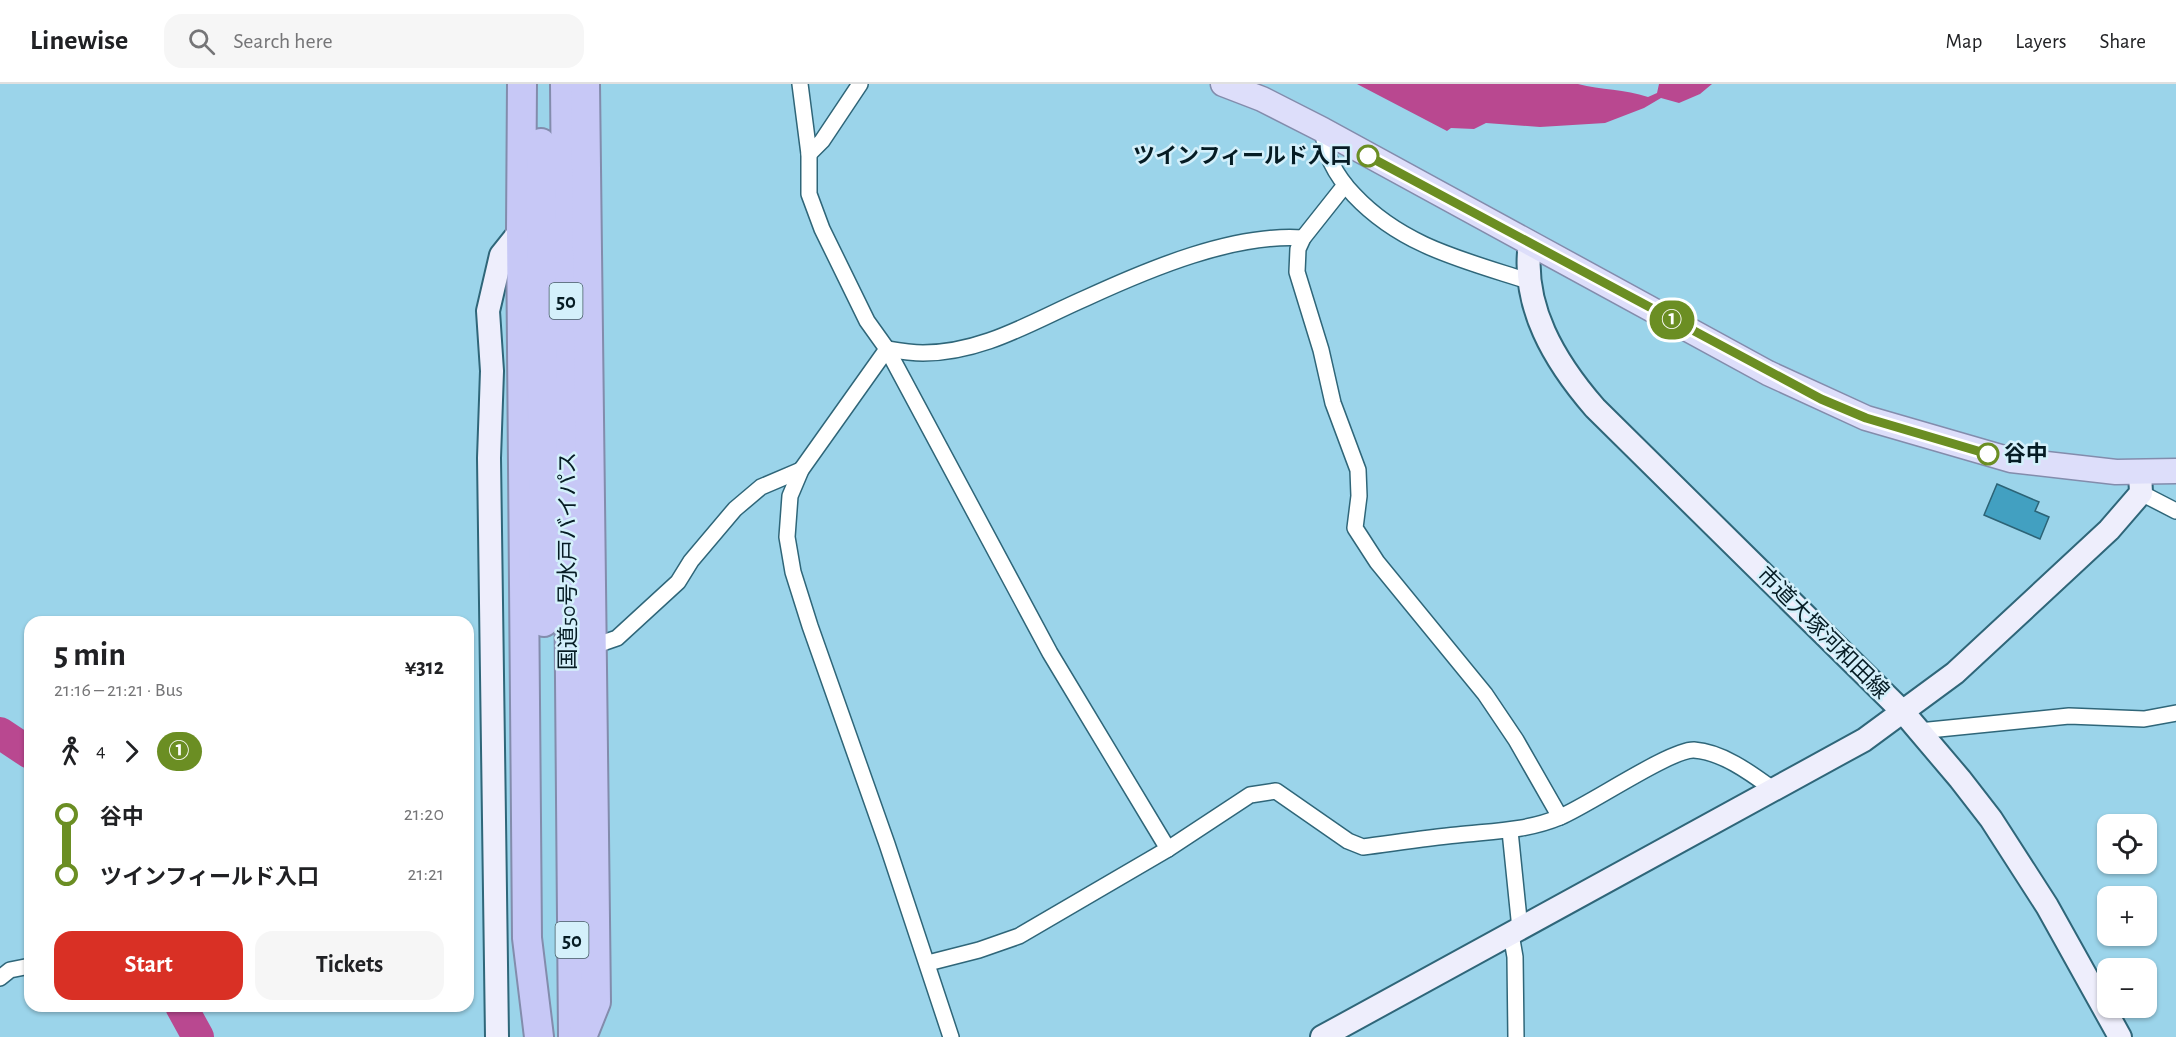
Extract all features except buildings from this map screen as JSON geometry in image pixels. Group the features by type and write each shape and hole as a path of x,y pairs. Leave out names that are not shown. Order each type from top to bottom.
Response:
{"highway":[{"path":"522,84 521,230 527,938 539,1037"},
{"name":"国道50号水戸バイパス","path":"540,84 573,1037"},
{"name":"国道50号水戸バイパス","path":"546,1037 565,84"},
{"path":"582,1037 596,1002 585,84"}],"main road":[{"path":"1223,84 1264,92 1323,130 1768,372 1866,418 2011,460 2141,483 2176,471"}],"street":[{"path":"800,84 809,154 809,194 822,229 867,321 887,350 1050,653 1168,849"},
{"path":"809,154 822,141 861,84"},
{"path":"1323,130 1330,162 1345,185 1368,209 1406,237 1458,259 1528,281"},
{"path":"1345,185 1303,238 1298,249 1298,272 1321,350 1333,403 1358,470 1359,496 1354,528 1377,562 1485,694 1516,740 1560,817"},
{"path":"497,1037 489,458 492,371 488,311 501,255 521,230"},
{"path":"887,350 923,353 978,344 1025,328 1086,298 1187,257 1248,241 1278,236 1303,238"},
{"name":"市道大塚河和田線","path":"1530,243 1528,281 1532,300 1555,355 1588,400 1904,713 1960,778 2021,864 2067,939 2120,1037"},
{"path":"887,350 801,470 790,496 787,537 793,572 928,963 951,1037"},
{"path":"591,647 617,638 678,582 691,561 735,509 761,487 801,470"},
{"path":"1322,1037 1864,740 1904,713 1972,658 2109,530 2141,483 2176,511"},
{"path":"1919,731 2069,716 2144,719 2176,713"},
{"path":"928,963 979,950 1019,936 1168,849 1250,795 1276,790 1348,841 1363,847 1510,831 1560,817 1592,802 1669,757 1693,750 1720,758 1749,771 1774,790"},
{"path":"1510,831 1515,932 1516,1037"},
{"path":"0,978 10,970 24,967"},
{"path":"596,1002 599,1037"}],"shaded area":[{"path":"1357,84 1578,84 1631,92 1648,97 1657,93 1659,84 1712,84 1700,94 1679,103 1661,98 1644,108 1605,123 1540,127 1486,123 1474,129 1451,128 1447,131"}],"waterway":[{"path":"0,733 24,749"},
{"path":"184,1012 198,1037"}],"bus line":[{"name":"①","path":"1368,156 1821,399 1866,418 1988,454"}],"place":[{"name":"ツインフィールド入口","path":"1368,156"},
{"name":"谷中","path":"1988,454"}]}
